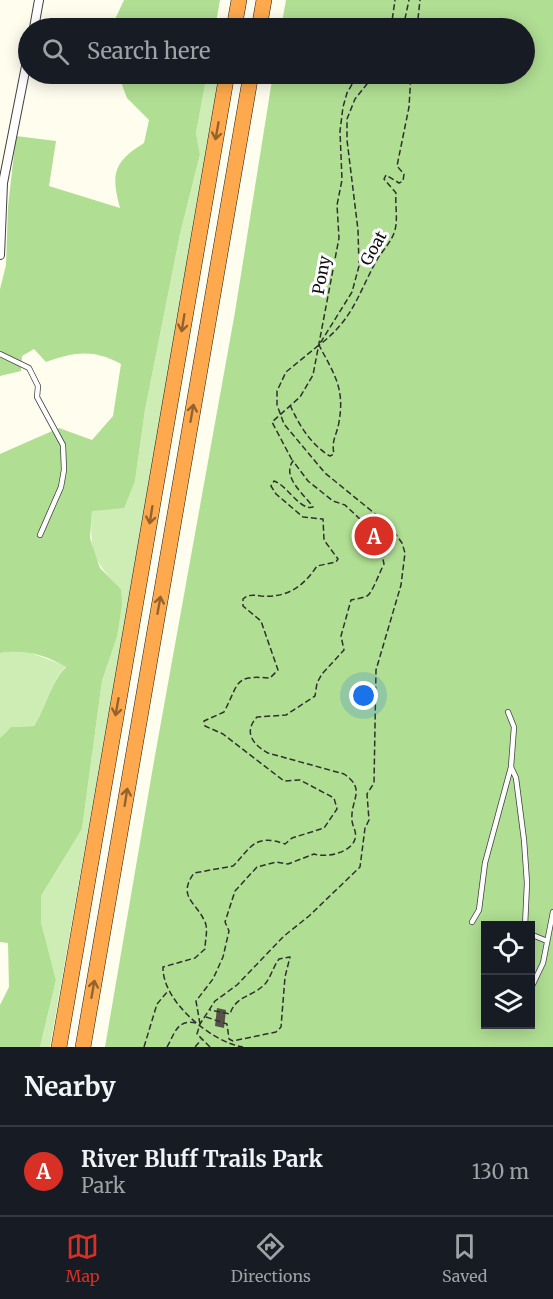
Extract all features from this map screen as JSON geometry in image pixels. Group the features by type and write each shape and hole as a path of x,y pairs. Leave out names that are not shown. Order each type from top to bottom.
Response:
{"highway":[{"path":"236,18 239,0"},
{"path":"261,18 264,0"},
{"path":"58,1047 225,84"},
{"path":"83,1047 249,84"}],"street":[{"path":"36,18 39,0"},
{"path":"0,255 3,183 22,84"}],"lane":[{"path":"0,354 29,368 38,387 37,397 63,445 64,470 61,487 40,535"},
{"path":"472,922 479,910 485,863 511,767 514,727 508,712"},
{"path":"511,767 516,778 524,840 527,883 525,921"},
{"path":"535,980 543,963 553,912"},
{"path":"535,936 547,941"}],"path":[{"path":"392,18 395,0"},
{"path":"405,18 409,0"},
{"path":"418,18 420,0"},
{"name":"Pony","path":"279,415 300,397 313,375 339,238 338,205 342,180 340,131 343,107 352,84"},
{"path":"210,1047 197,1034 205,1016 284,936 360,867 365,828 369,820 368,794 374,783 376,670 405,564 402,543 390,526 325,474 279,415 276,391 286,372 319,345 352,292 359,266 358,230 347,140 347,119 355,99 367,84"},
{"name":"Goat","path":"319,345 339,330 393,236 396,227 396,194 384,179 386,175 399,183 403,181 404,174 397,166 398,152 405,133 410,84"},
{"path":"290,405 303,432 312,438 323,452 330,456 334,454 331,441 339,424 342,396 338,381 319,345"},
{"path":"200,1024 196,1001 219,968 229,931 225,922 235,891 257,867 276,862 288,864 314,854 324,857 348,848 354,842 356,831 352,822 357,788 353,780 344,774 268,753 258,748 251,739 252,723 257,717 286,715 315,696 322,674 344,650 341,636 351,600 367,596 373,591 374,580 384,564 378,536 361,523 345,505 333,501 308,481 293,461 272,422 279,415"},
{"path":"243,1047 224,1043 185,1014 165,985 163,967 195,958 206,949 204,920 189,900 188,887 194,873 201,870 233,867 248,847 257,842 276,840 285,844 292,838 324,828 337,808 334,798 300,780 284,781 223,734 205,726 204,721 207,717 224,712 238,682 243,678 251,675 270,678 278,670 267,631 256,615 243,606 243,599 253,595 288,594 305,582 317,566 336,562 338,559 324,540 323,519 303,517 276,494 271,486 274,481 281,483 305,506 313,507 293,483 289,470 293,461"},
{"path":"205,1016 227,1024 229,1039 233,1041 276,1032 281,1027 285,977 290,957 279,959 265,984 245,995 232,1006 230,1014 210,1010"},
{"path":"144,1047 156,1004 160,996 168,991"},
{"path":"167,1047 183,1022 200,1024"},
{"path":"195,1047 202,1040"}],"green space":[{"path":"124,0 220,0 217,18 116,18"},
{"path":"286,0 553,0 553,1047 105,1047 235,312 271,84 535,84 535,18 283,18"},
{"path":"122,84 205,84 196,133 200,155 180,234 145,410 135,481 124,508 92,511 90,538 100,568 121,589 122,604 117,637 102,681 82,829 41,896 41,922 56,980 40,1047 0,1047 0,1005 9,987 8,943 0,942 0,738 11,727 34,726 52,687 66,667 34,654 0,653 0,454 59,428 92,440 113,416 121,364 93,354 75,354 46,362 34,349 22,356 21,371 0,376 0,289 6,265 8,207 16,136 56,141 49,186 120,208 115,178 117,170 126,157 144,143 149,120 127,98"},
{"path":"205,84 218,84 50,1047 40,1047 56,980 41,922 41,896 82,829 102,681 117,637 121,589 104,571 95,554 91,535 92,510 135,481 145,410 180,234 200,156 196,133"},
{"path":"23,650 66,666 56,680 34,726 11,727 0,738 0,653"}],"building":[{"path":"217,1008 226,1010 224,1028 215,1026"}],"place":[{"name":"River Bluff Trails Park","path":"374,536"}]}
